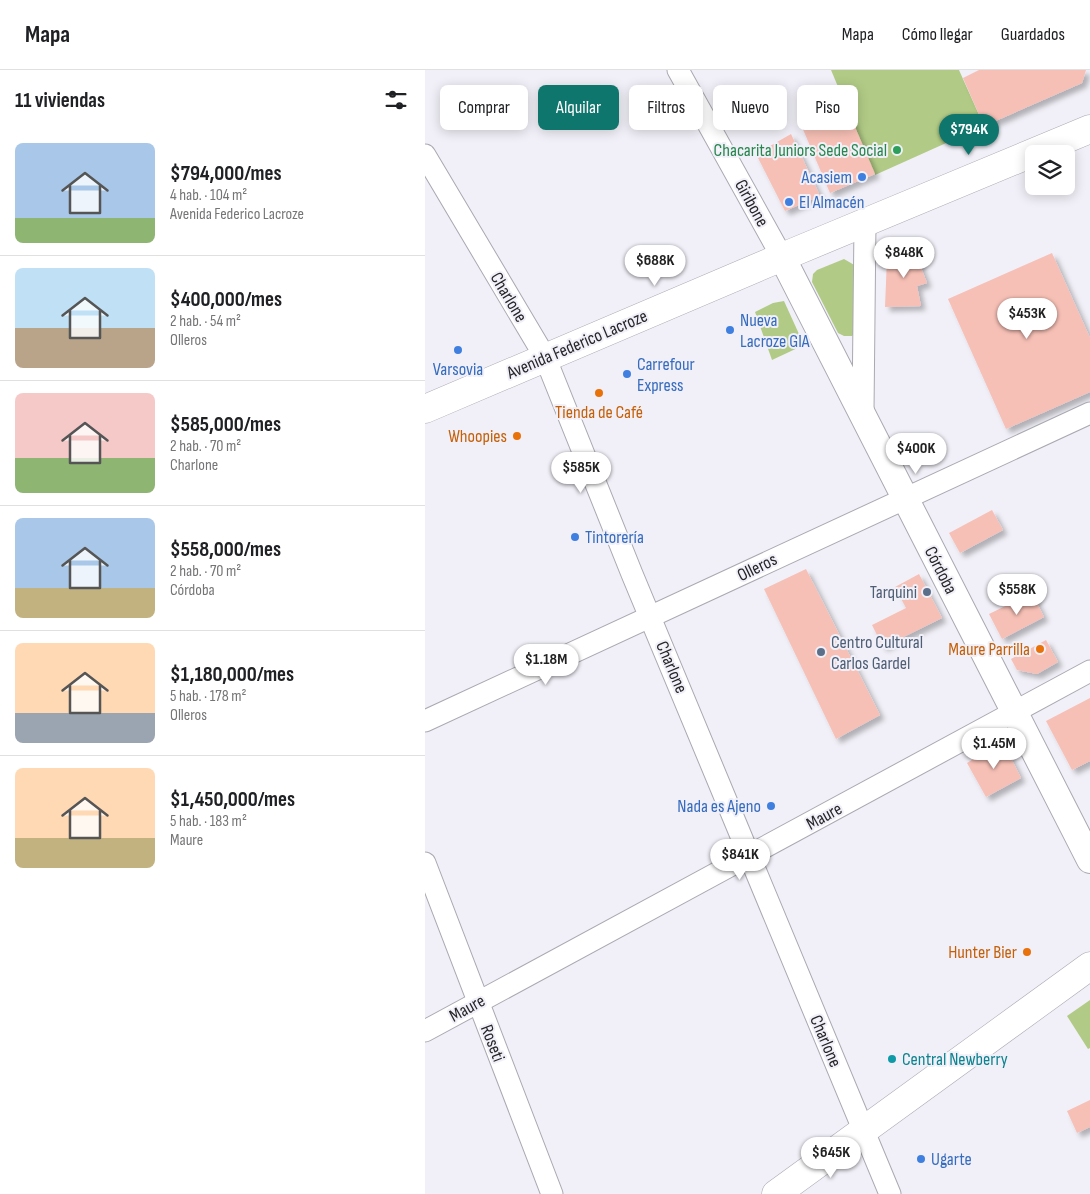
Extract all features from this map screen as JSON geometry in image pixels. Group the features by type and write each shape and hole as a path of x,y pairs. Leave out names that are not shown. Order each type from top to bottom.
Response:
{"main road":[{"name":"Avenida Federico Lacroze","path":"425,410 782,256 1090,128"},
{"path":"776,1194 1090,966"}],"street":[{"name":"Giribone","path":"678,70 782,256"},
{"name":"Charlone","path":"425,154 545,357 889,1194"},
{"name":"Córdoba","path":"863,412 865,222"},
{"name":"Córdoba","path":"782,256 1090,860"},
{"name":"Olleros","path":"425,721 651,618 904,497 1090,413"},
{"name":"Maure","path":"425,1032 477,1001 749,857 1090,671"},
{"name":"Roseti","path":"425,863 552,1194"}],"green space":[{"name":"Chacarita Juniors Sede Social","path":"831,70 959,70 984,126 875,175 856,130 858,130 858,85 837,85"},
{"path":"844,259 856,266 855,332 852,336 844,336 838,333 812,282 813,274 817,270"},
{"path":"784,301 804,345 772,360 755,312 773,303"},
{"path":"1090,1000 1090,1048 1088,1049 1067,1016"}],"building":[{"path":"979,70 1086,70 1082,83 984,126 963,78"},
{"path":"803,130 856,130 875,174 830,193"},
{"path":"791,134 820,196 785,211 756,154"},
{"path":"912,244 927,283 917,286 921,306 885,307 887,258"},
{"path":"1052,253 1090,338 1090,392 1006,429 948,299"},
{"path":"992,510 1003,530 960,553 949,533"},
{"name":"Centro Cultural Carlos Gardel","path":"806,569 880,715 836,739 764,589"},
{"path":"919,574 942,618 883,647 872,625 906,608 895,587"},
{"path":"1032,593 1044,617 1002,639 989,614"},
{"name":"Maure Parrilla","path":"1046,640 1058,662 1037,674 1017,670 1011,659"},
{"path":"1090,698 1090,761 1072,770 1046,721"},
{"path":"996,745 1006,748 1021,778 986,797 967,763"},
{"path":"1090,1100 1090,1127 1077,1133 1067,1111"}],"place":[{"name":"Chacarita Juniors Sede Social","path":"897,150"},
{"name":"Acasiem","path":"862,177"},
{"name":"El Almacén","path":"789,202"},
{"name":"Nueva Lacroze GIA","path":"730,330"},
{"name":"Varsovia","path":"458,350"},
{"name":"Carrefour Express","path":"627,374"},
{"name":"Tienda de Café","path":"599,393"},
{"name":"Whoopies","path":"517,436"},
{"name":"Tintorería","path":"575,537"},
{"name":"Tarquini","path":"927,592"},
{"name":"Maure Parrilla","path":"1040,649"},
{"name":"Centro Cultural Carlos Gardel","path":"821,652"},
{"name":"Nada es Ajeno","path":"771,806"},
{"name":"Hunter Bier","path":"1027,952"},
{"name":"Central Newberry","path":"892,1059"},
{"name":"Ugarte","path":"921,1159"}]}
